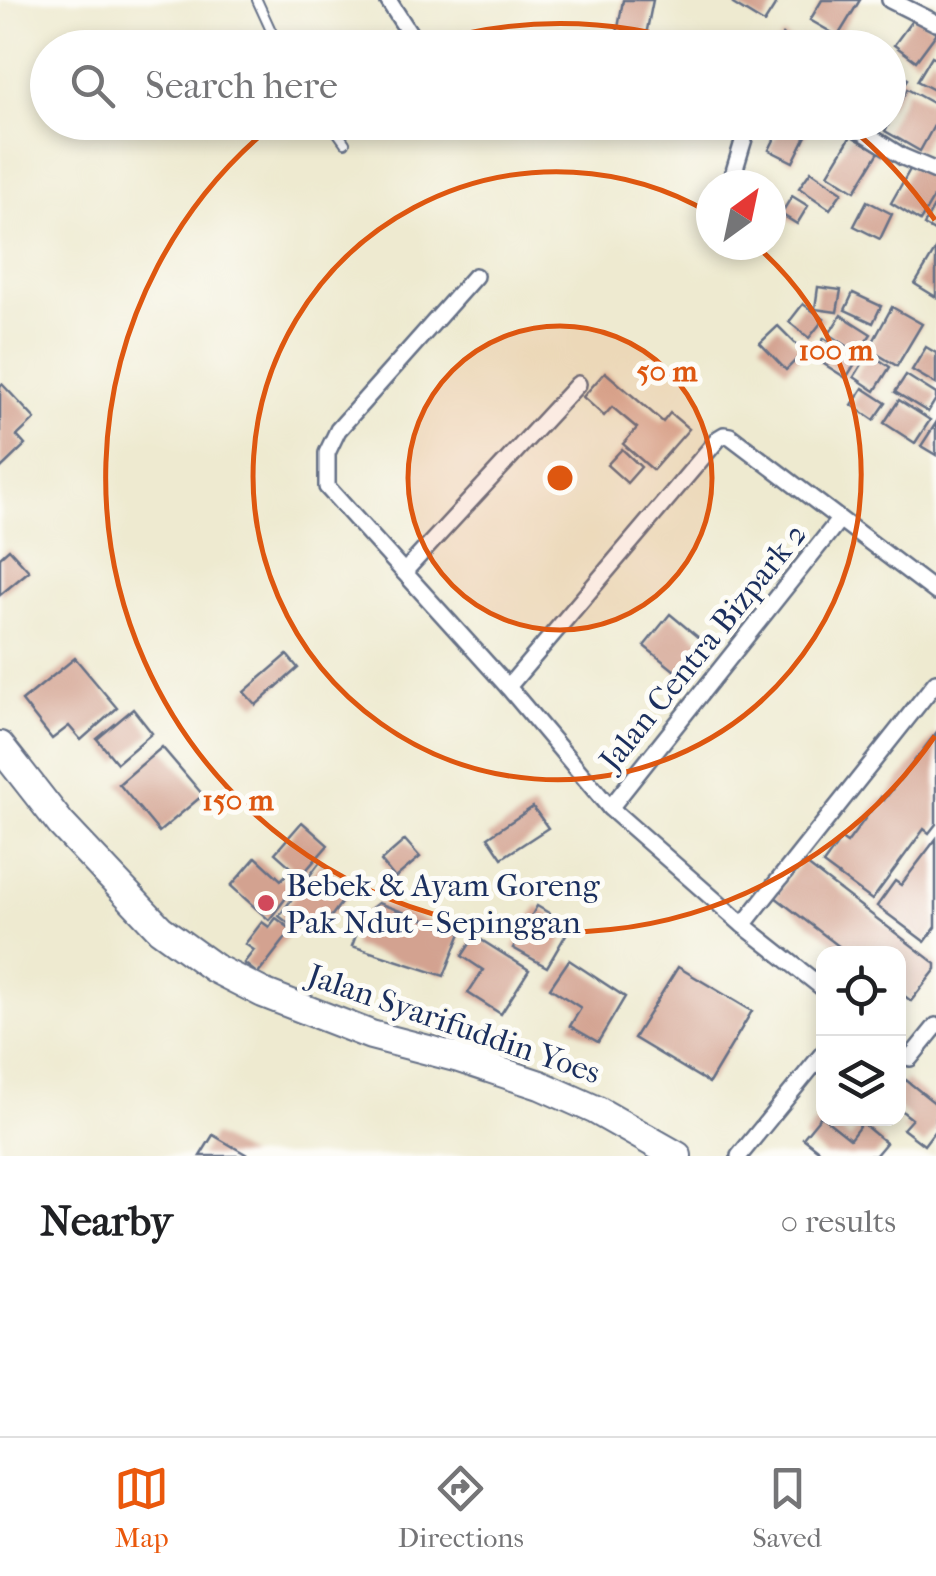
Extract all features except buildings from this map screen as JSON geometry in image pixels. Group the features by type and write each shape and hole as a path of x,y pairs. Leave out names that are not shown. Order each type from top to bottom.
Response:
{"highway":[{"name":"Jalan Syarifuddin Yoes","path":"0,746 61,824 160,929 214,968 264,993 371,1034 540,1085 596,1110 677,1156"}],"street":[{"path":"388,0 407,30"},
{"path":"890,0 936,23"},
{"path":"735,170 744,140"},
{"path":"875,140 936,170"},
{"name":"Jalan Centra Bizpark 2","path":"474,276 338,430 327,453 328,488 508,687 610,808 743,926 816,983"},
{"path":"404,572 578,384"},
{"name":"Jalan Centra Bizpark 2","path":"508,687 724,435 936,592"},
{"name":"Jalan Centra Bizpark 2","path":"610,808 839,520"},
{"path":"743,926 936,682"},
{"path":"906,1057 910,1058 936,1026"},
{"path":"739,1156 816,1062"}],"lane":[{"path":"258,0 271,30"}],"place":[{"name":"Bebek & Ayam Goreng Pak Ndut - Sepinggan","path":"266,903"}]}
